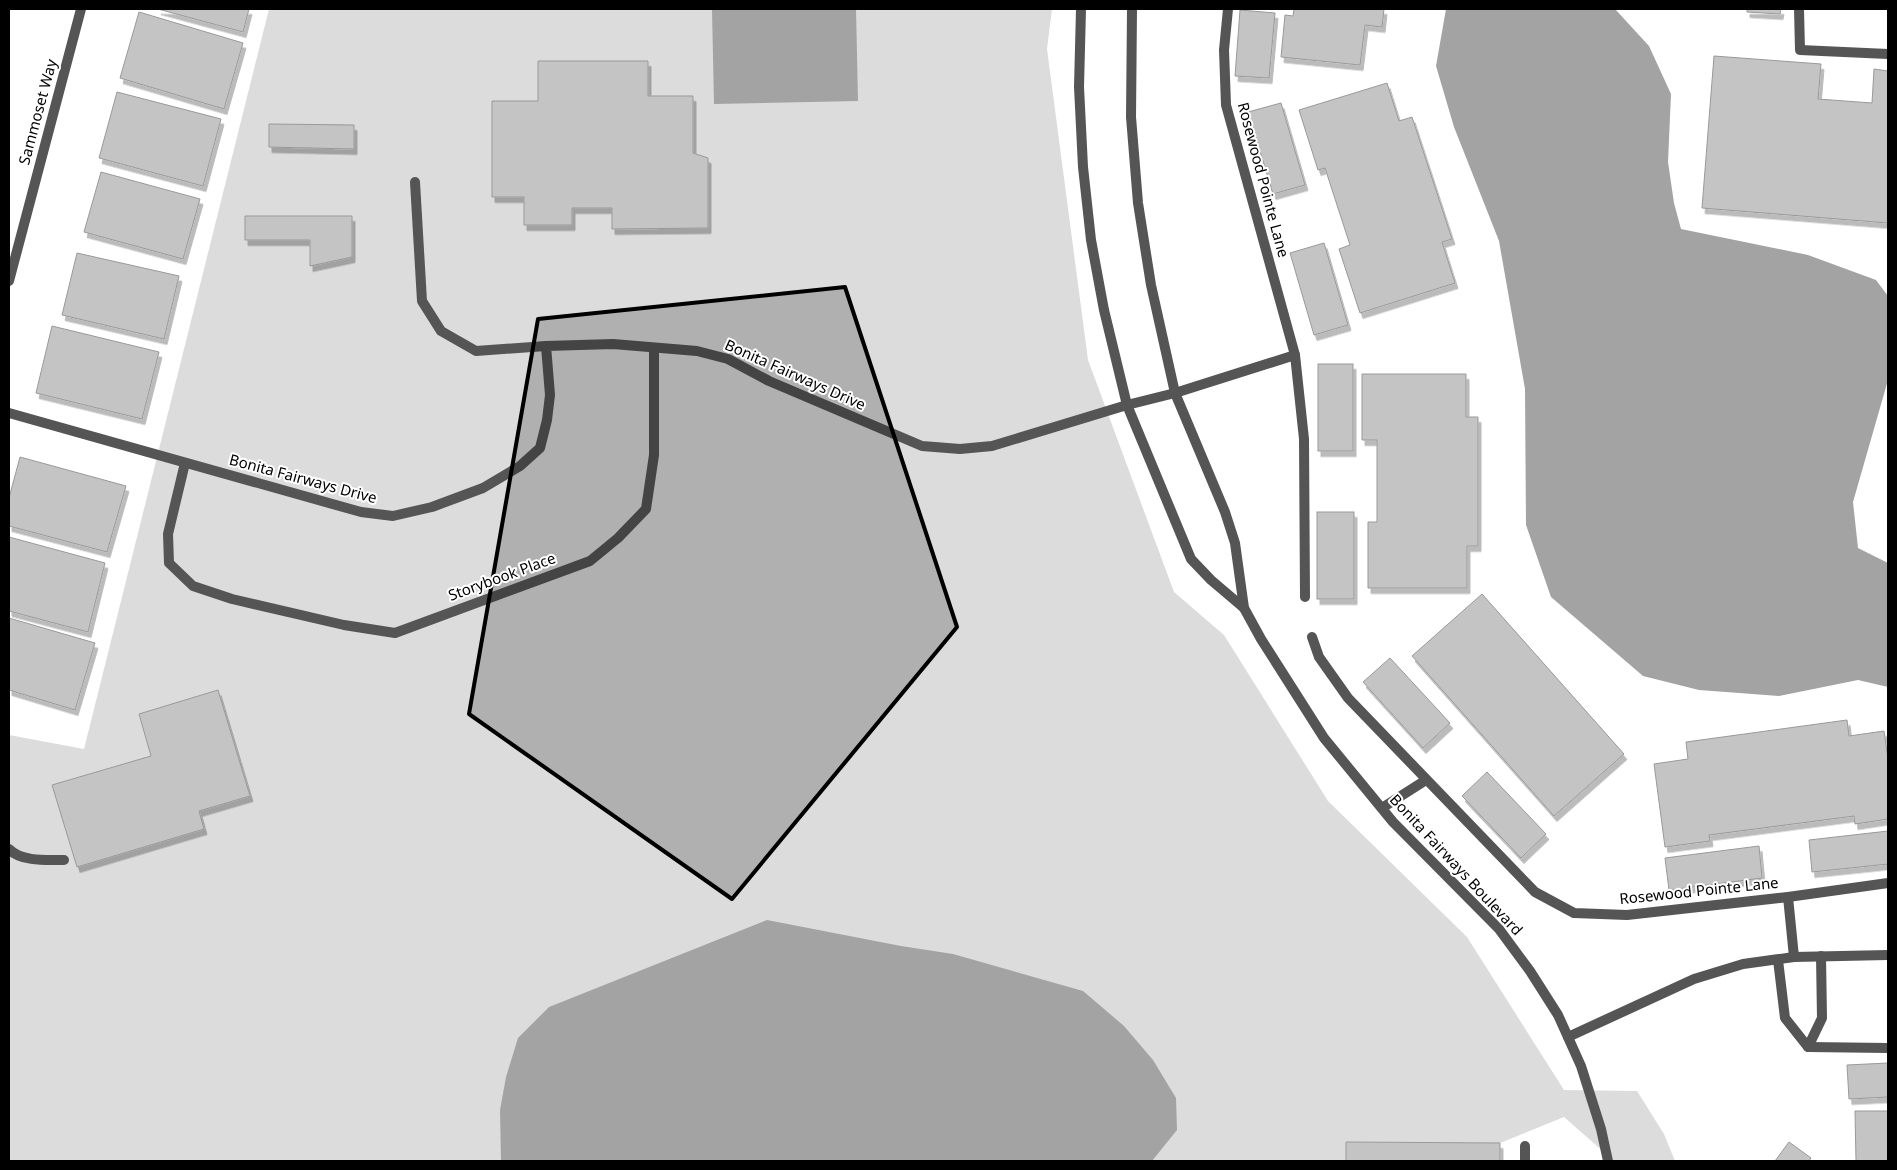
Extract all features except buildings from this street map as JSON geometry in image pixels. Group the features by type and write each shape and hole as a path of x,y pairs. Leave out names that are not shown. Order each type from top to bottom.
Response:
{"street":[{"name":"Sammoset Way","path":"9,280 81,9"},
{"name":"Bonita Fairways Boulevard","path":"1081,9 1080,96 1083,167 1091,240 1104,310 1127,405 1190,559 1244,608"},
{"name":"Bonita Fairways Boulevard","path":"1132,9 1131,117 1138,203 1151,285 1175,393 1236,543 1244,608 1261,640 1324,738 1393,822 1498,929 1544,993 1558,1015 1581,1066 1601,1129 1608,1161"},
{"name":"Rosewood Pointe Lane","path":"1228,9 1224,50 1226,105 1295,355 1304,439 1305,596"},
{"path":"1799,9 1800,50 1888,54"},
{"path":"415,182 422,301 441,331 476,351 546,346"},
{"name":"Bonita Fairways Drive","path":"9,413 361,512 393,516 432,507 483,488 520,466 540,448 547,420 550,395 546,346 613,344 698,351 728,359 769,381 922,446 960,449 992,446 1127,405 1175,393"},
{"name":"Storybook Place","path":"185,463 168,534 169,562 193,586 232,599 344,625 395,633 590,561 618,538 646,510 654,455 654,348"},
{"path":"1175,393 1295,355"},
{"name":"Rosewood Pointe Lane","path":"1312,637 1319,657 1348,698 1535,892 1574,913 1627,915 1788,898 1888,883"},
{"path":"1382,808 1426,780"},
{"path":"9,849 13,853 37,860 64,860"},
{"name":"Rosewood Pointe Lane","path":"1788,898 1794,958"},
{"path":"1568,1036 1694,979 1743,964 1821,956 1888,954"},
{"path":"1808,1047 1822,1018 1821,956"},
{"path":"1778,960 1785,1018 1808,1047"},
{"path":"1808,1047 1888,1048"},
{"path":"1525,1146 1525,1161"}],"highlighted area":[{"path":"845,287 957,627 732,899 469,714 538,319"}],"shaded area":[{"path":"269,9 1052,9 1047,49 1088,360 1174,592 1224,635 1328,801 1467,937 1564,1090 1637,1091 1664,1134 1675,1161 1614,1161 1564,1117 1500,1143 1347,1142 1346,1161 9,1161 9,735 84,749"},
{"path":"712,9 856,9 858,101 714,104"},
{"path":"1446,9 1615,9 1649,46 1671,94 1668,162 1674,203 1681,229 1808,255 1876,280 1888,296 1888,380 1853,502 1858,548 1888,563 1888,687 1858,680 1779,696 1699,690 1643,676 1551,597 1526,525 1525,389 1499,241 1454,127 1436,66"},
{"path":"767,920 953,954 1083,991 1124,1026 1153,1060 1176,1098 1177,1130 1152,1161 501,1161 500,1110 506,1077 518,1038 549,1007"}]}
